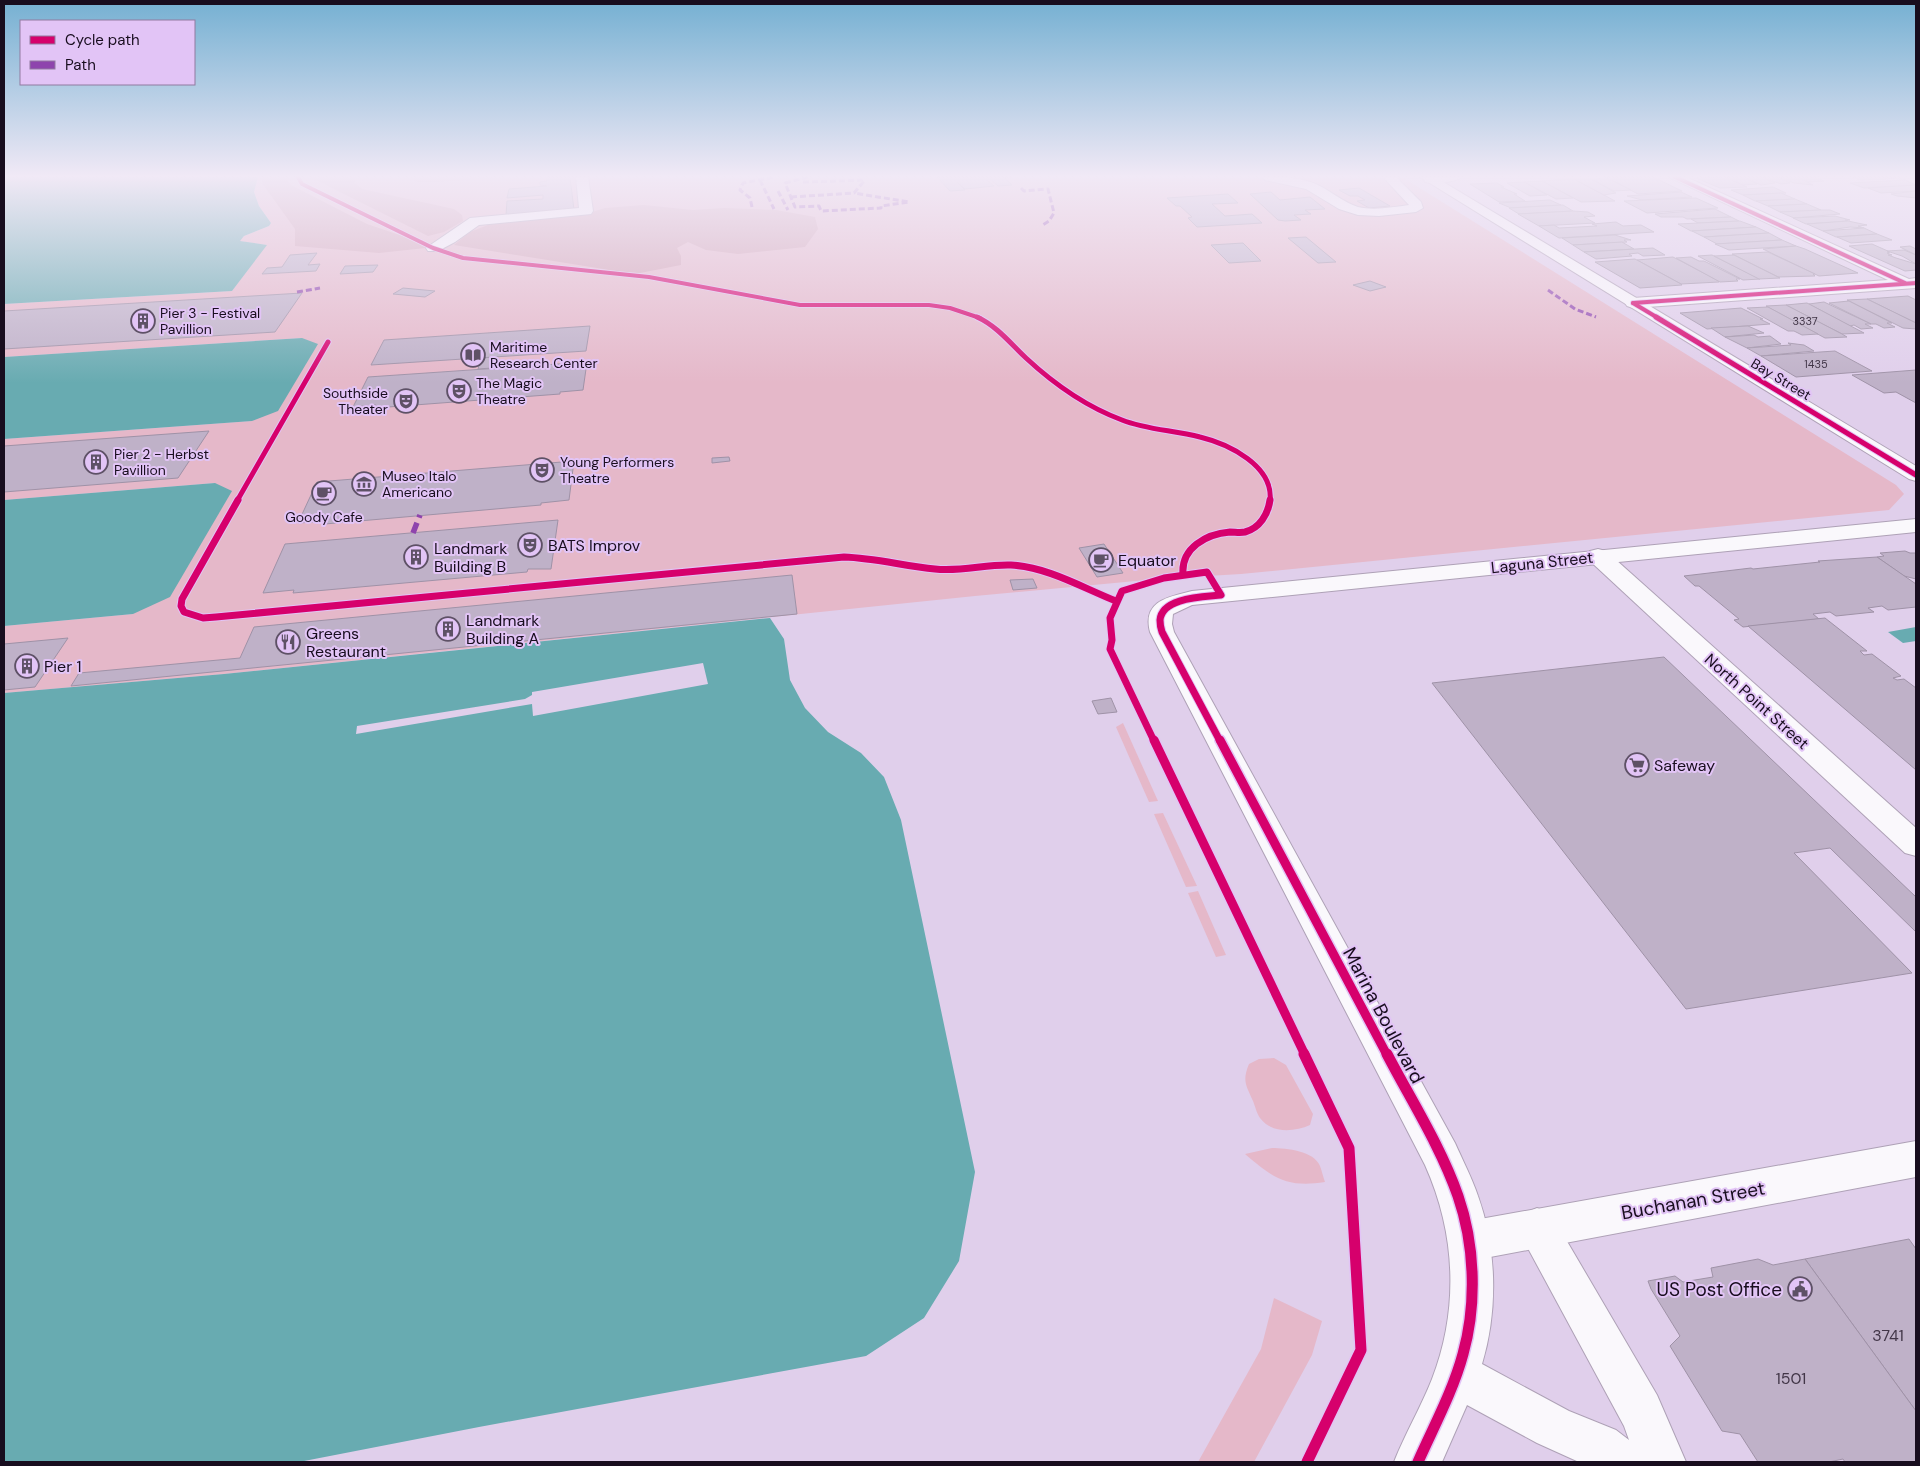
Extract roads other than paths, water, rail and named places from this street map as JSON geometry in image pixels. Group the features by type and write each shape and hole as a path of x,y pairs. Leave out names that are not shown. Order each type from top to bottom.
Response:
{"main road":[{"path":"433,248 438,245"},
{"name":"Bay Street","path":"1539,245 1916,475"},
{"path":"1826,245 1913,285"},
{"path":"1633,303 1913,285"},
{"name":"Laguna Street","path":"1168,606 1179,601 1202,597 1915,523"},
{"name":"North Point Street","path":"1598,556 1916,845"},
{"name":"Marina Boulevard","path":"1168,606 1162,612 1159,619 1162,632 1441,1156 1458,1196 1469,1242 1471,1303 1467,1339 1455,1374 1418,1462"},
{"name":"Buchanan Street","path":"1469,1242 1536,1228 1916,1159"},
{"path":"1536,1228 1641,1411 1662,1462"},
{"path":"1455,1374 1553,1427 1599,1447 1621,1462"}],"place":[{"name":"Pier 3 - Festival Pavillion","path":"143,321"},
{"name":"Maritime Research Center","path":"473,355"},
{"name":"The Magic Theatre","path":"459,391"},
{"name":"Southside Theater","path":"406,401"},
{"name":"Pier 2 - Herbst Pavillion","path":"96,462"},
{"name":"Young Performers Theatre","path":"542,470"},
{"name":"Museo Italo Americano","path":"364,484"},
{"name":"Goody Cafe","path":"324,493"},
{"name":"BATS Improv","path":"530,545"},
{"name":"Landmark Building B","path":"416,557"},
{"name":"Equator","path":"1101,560"},
{"name":"Landmark Building A","path":"448,629"},
{"name":"Greens Restaurant","path":"288,642"},
{"name":"Pier 1","path":"27,666"},
{"name":"Safeway","path":"1637,765"},
{"name":"US Post Office","path":"1800,1289"}]}
